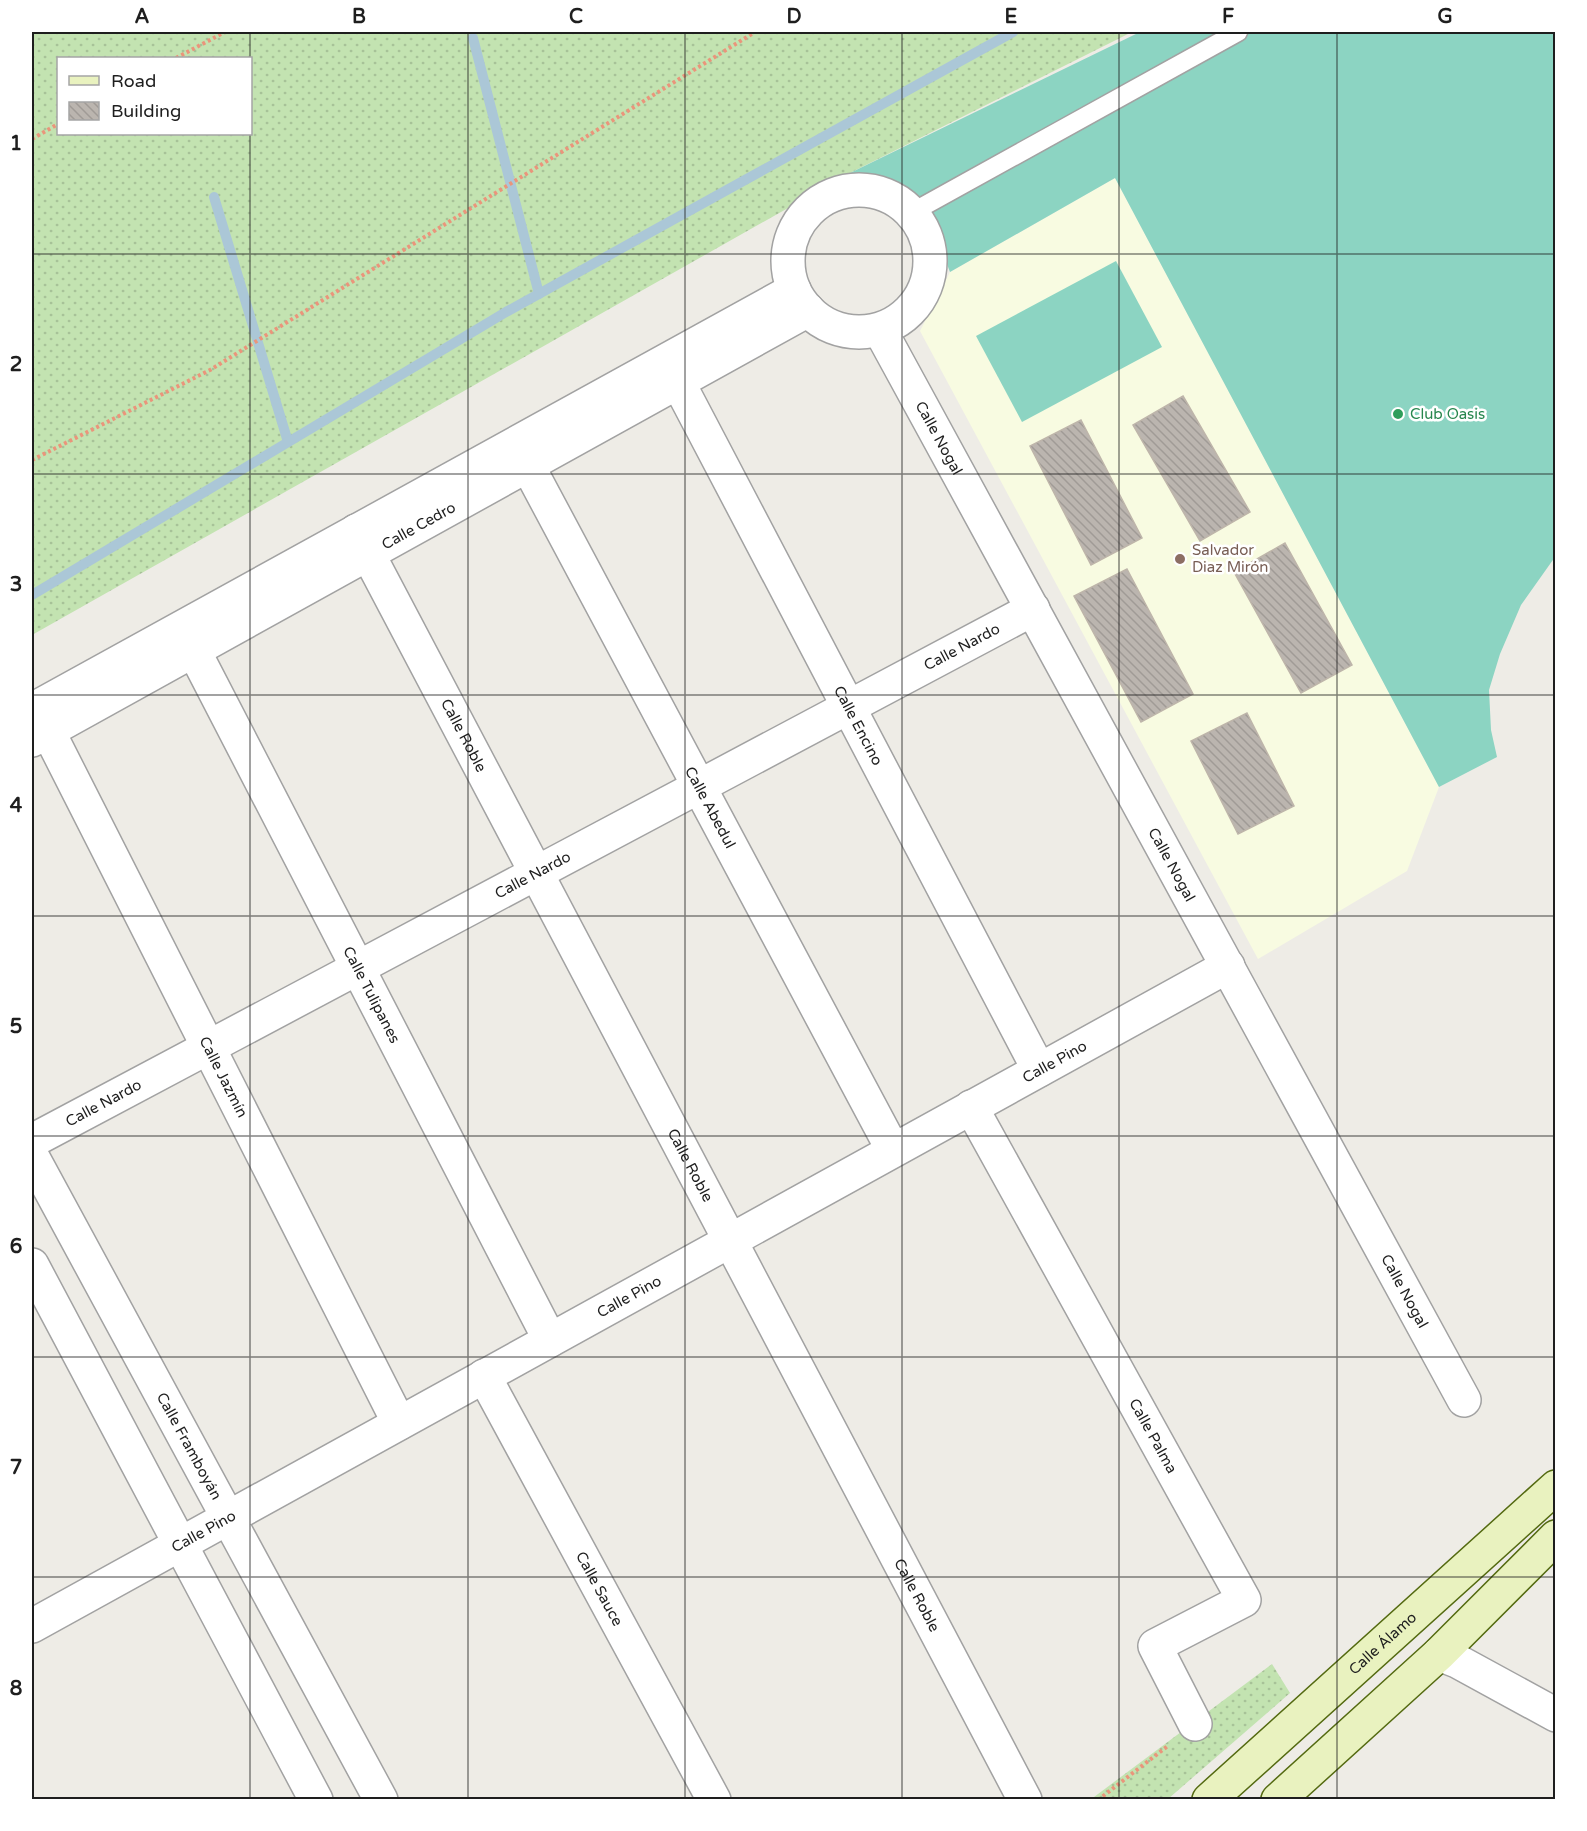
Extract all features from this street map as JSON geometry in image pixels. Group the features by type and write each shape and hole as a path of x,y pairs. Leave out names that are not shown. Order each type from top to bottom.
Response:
{"main road":[{"name":"Calle Álamo","path":"1209,1800 1556,1487"},
{"path":"1278,1800 1439,1654 1556,1537"},
{"path":"1484,1552 1510,1583"}],"street":[{"path":"856,190 874,192 891,198 911,213 927,240 930,258 928,277 922,294 912,310 897,322 880,330 862,333 844,332 827,325 801,300 789,272 790,244 795,230 806,214 820,202 839,193 856,190"},
{"name":"Calle Cedro","path":"37,727 194,651 362,542 528,466 678,382 801,300"},
{"name":"Calle Cedro","path":"37,727 362,542 801,300"},
{"name":"Calle Nogal","path":"880,330 1464,1400"},
{"name":"Calle Encino","path":"678,382 1039,1070"},
{"name":"Calle Abedul","path":"528,466 893,1150"},
{"name":"Calle Roble","path":"362,542 1025,1800"},
{"name":"Calle Nardo","path":"32,1141 1033,609"},
{"name":"Calle Tulipanes","path":"194,651 550,1340"},
{"name":"Calle Jazmín","path":"37,727 208,1047 399,1423"},
{"name":"Calle Pino","path":"32,1626 1228,966"},
{"name":"Calle Palma","path":"971,1107 1244,1600 1155,1646 1195,1724"},
{"name":"Calle Framboyán","path":"32,1156 381,1800"},
{"path":"32,1265 316,1800"},
{"name":"Calle Sauce","path":"484,1376 714,1800"},
{"path":"1439,1654 1457,1661 1556,1715"}],"lane":[{"path":"911,213 1238,32"}],"path":[{"path":"178,57 223,32"},
{"path":"32,460 210,370 755,32"},
{"path":"32,139 57,125"},
{"path":"1098,1800 1195,1724"}],"shaded area":[{"name":"Salvador Diaz Mirón","path":"1115,178 1439,787 1407,871 1258,959 920,331 950,272"}],"green space":[{"path":"32,32 1132,32 850,173 32,635"},
{"name":"Club Oasis","path":"1140,32 1555,32 1555,557 1521,605 1500,654 1489,690 1491,730 1497,757 1439,787 1115,178 950,272 925,208 897,187 850,173"},
{"path":"1116,261 1162,347 1022,422 976,336"},
{"path":"1272,1664 1290,1693 1168,1799 1090,1800"}],"building":[{"path":"1183,396 1250,512 1200,541 1133,425"},
{"path":"1081,420 1142,538 1091,565 1030,446"},
{"path":"1285,543 1352,665 1301,693 1234,572"},
{"path":"1127,569 1193,694 1141,722 1074,596"},
{"path":"1247,713 1294,806 1238,834 1191,741"}],"waterway":[{"path":"32,595 506,312 1013,32"},
{"path":"473,38 539,294"},
{"path":"214,197 288,442"}],"place":[{"name":"Club Oasis","path":"1398,414"},
{"name":"Salvador Diaz Mirón","path":"1180,559"}]}
